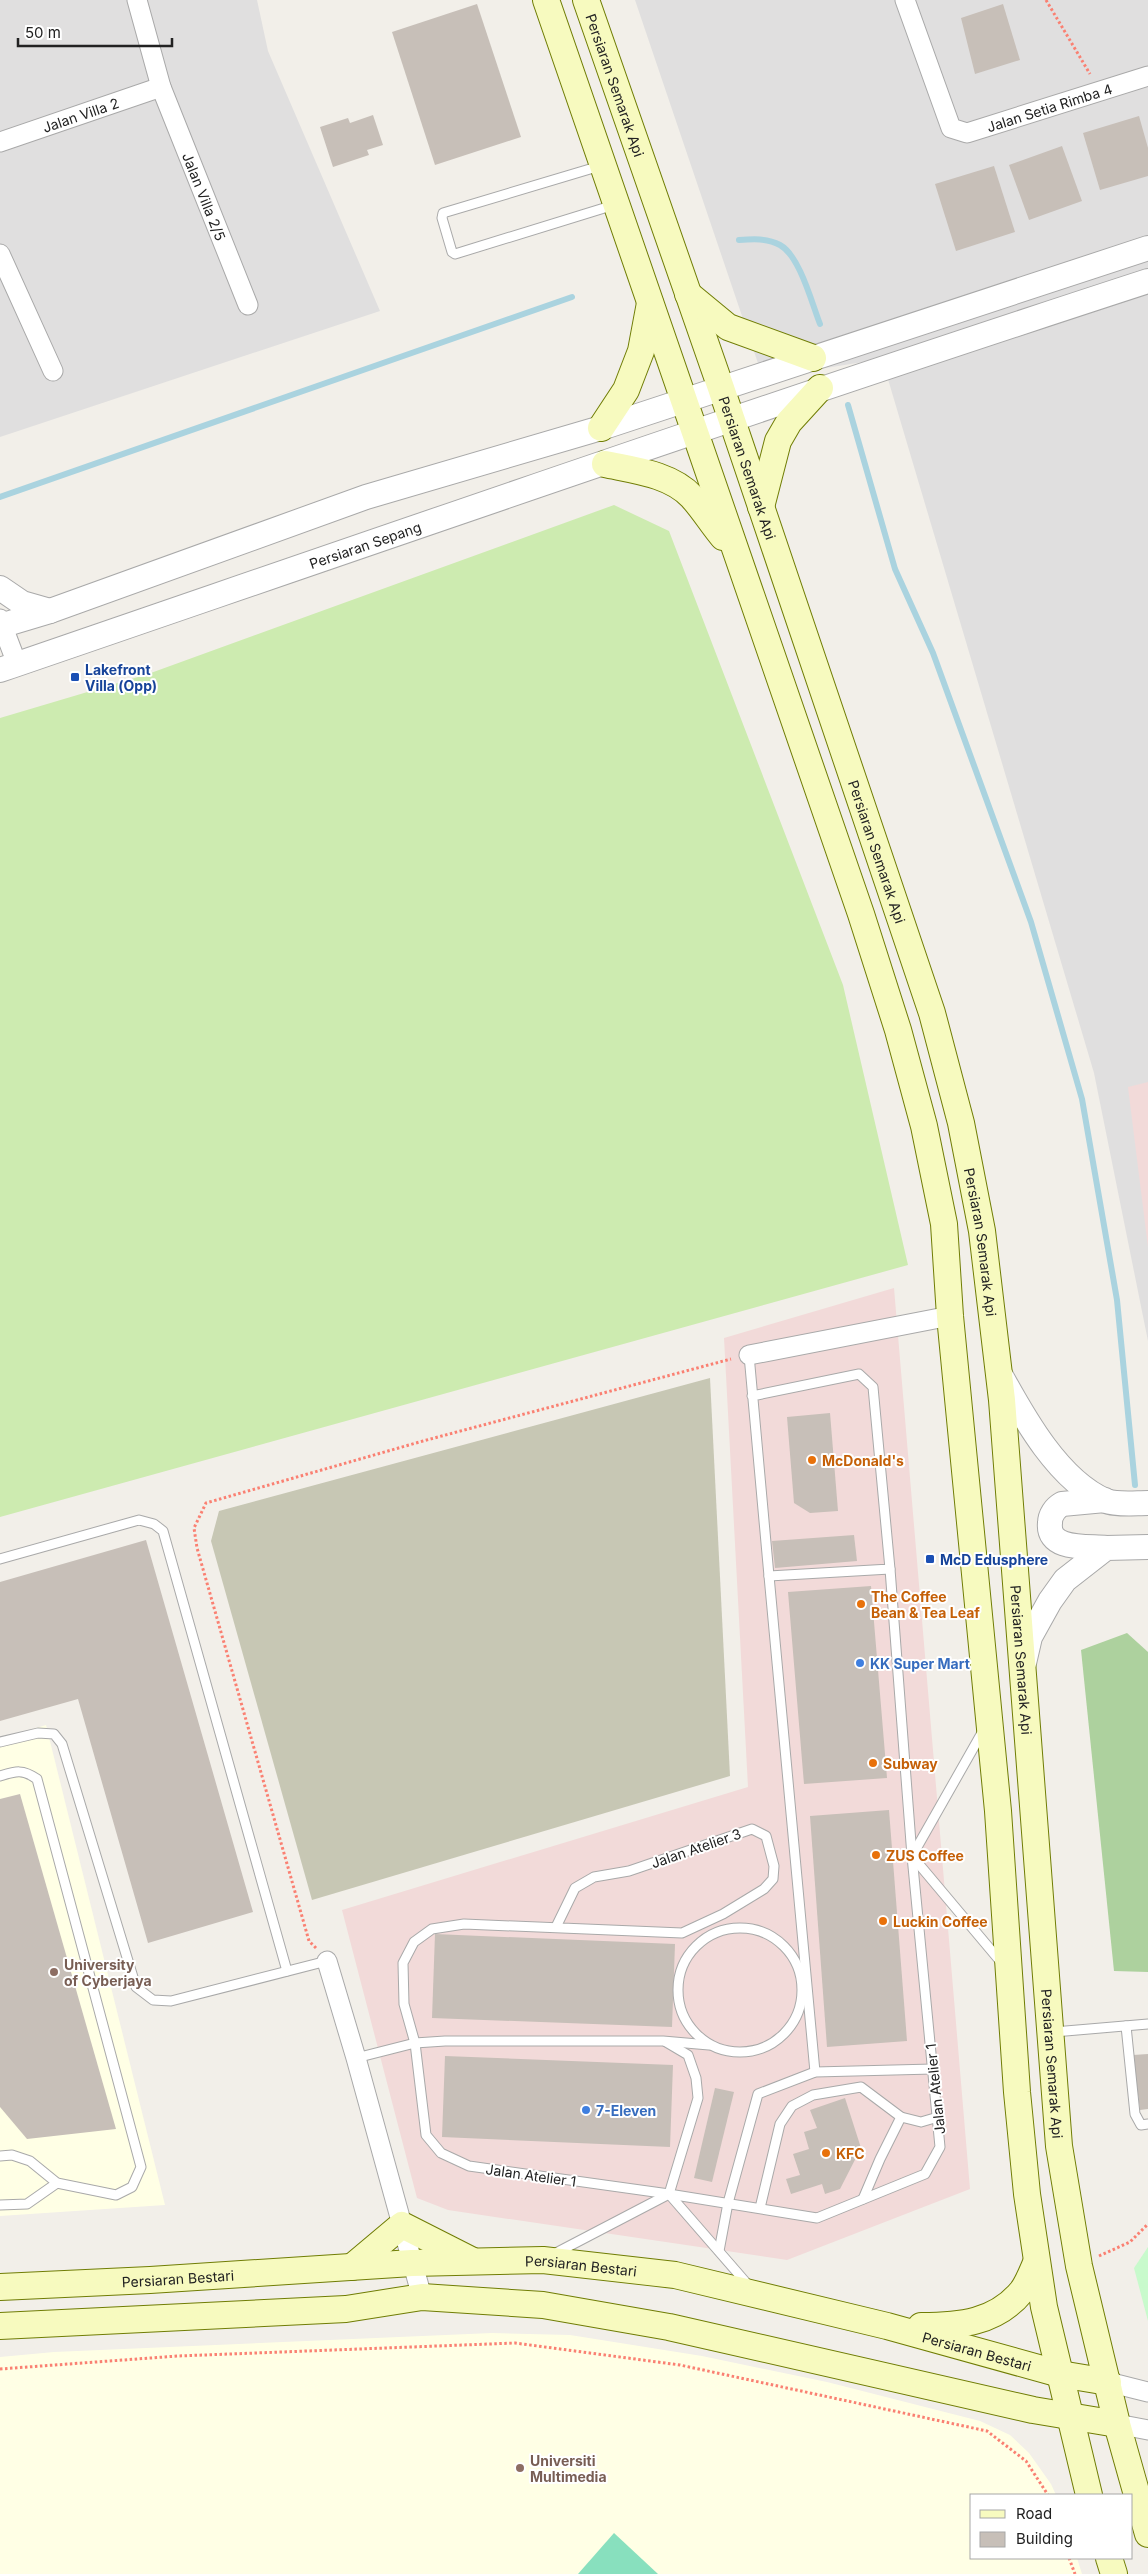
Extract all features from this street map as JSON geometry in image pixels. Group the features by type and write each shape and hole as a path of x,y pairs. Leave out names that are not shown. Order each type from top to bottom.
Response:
{"main road":[{"path":"546,0 861,914 898,1030 924,1126 944,1224 950,1316 990,1719 1016,2092 1036,2263 1089,2494"},
{"name":"Persiaran Semarak Api","path":"586,0 732,420 932,1013 961,1123 982,1231 999,1372 1024,1662 1059,2146 1079,2266 1117,2424 1148,2534"},
{"path":"688,294 728,326 812,358"},
{"path":"600,428 626,390 641,351 650,301"},
{"path":"761,507 778,440 789,422 820,388"},
{"path":"605,464 663,479 691,495 737,556"},
{"path":"352,2267 402,2225 474,2262"},
{"name":"Persiaran Bestari","path":"0,2286 412,2263 542,2260 675,2275 888,2326 1060,2374 1108,2382"},
{"path":"888,2326 958,2326 995,2316 1023,2291 1036,2263"},
{"path":"0,2326 346,2309 422,2297 544,2306 669,2327 1070,2418 1117,2424"},
{"path":"346,2309 393,2312 450,2306 506,2304"},
{"path":"1109,2559 1114,2574"}],"street":[{"name":"Jalan Villa 2/5","path":"137,0 161,87 248,305"},
{"name":"Jalan Setia Rimba 4","path":"905,0 951,128 967,133 982,131 1148,76"},
{"name":"Jalan Villa 2","path":"0,142 161,87"},
{"path":"8,667 1,623 50,610 366,497 600,428 1148,248"},
{"path":"0,254 52,371"},
{"name":"Persiaran Sepang","path":"8,667 605,464 820,388 1148,280"},
{"path":"0,588 22,603 50,610"},
{"path":"749,1355 950,1316"},
{"path":"999,1372 1021,1414 1064,1471 1105,1500"},
{"path":"1148,1503 1105,1500 1062,1504 1050,1517 1049,1527 1052,1535 1060,1543 1106,1548 1148,1547"},
{"path":"1024,1662 1030,1637 1050,1601 1065,1580 1106,1548"},
{"path":"327,1961 356,2058 422,2297"},
{"name":"Persiaran Bestari","path":"1108,2382 1148,2392"},
{"path":"1117,2424 1148,2430"}],"lane":[{"path":"603,165 443,213 442,218 452,252 455,254 617,204"},
{"path":"749,1355 815,2072"},
{"name":"Jalan Atelier 1","path":"426,2135 441,2153 469,2166 669,2194 817,2218 925,2174 940,2147 912,1856 890,1569 873,1387 859,1374 752,1396"},
{"path":"0,1559 139,1520 154,1524 163,1531 287,1971"},
{"path":"769,1576 890,1569"},
{"path":"990,1719 912,1856 1008,1970"},
{"path":"0,1742 38,1733 54,1734 62,1744 136,1987 153,2000 171,2001 327,1961"},
{"path":"0,1776 17,1771 26,1772 37,1779 141,2167 132,2187 116,2195 57,2183 30,2161 12,2155 0,2156"},
{"name":"Jalan Atelier 3","path":"426,2135 415,2043 404,2004 403,1963 414,1942 432,1929 464,1924 556,1928 682,1933 723,1914 773,1879 774,1866 766,1836 752,1829 732,1834 629,1871 594,1877 575,1888 556,1928"},
{"path":"356,2058 415,2043 663,2041 710,2045 729,2052 756,2050 768,2046 784,2034 796,2017 802,1998 801,1978 794,1959 782,1943 764,1932 743,1926 722,1929 703,1939 688,1954 679,1974 677,1995 687,2022 694,2033 710,2045"},
{"path":"1051,2032 1148,2024"},
{"path":"1126,2026 1134,2114 1141,2125 1148,2124"},
{"path":"542,2260 669,2194 698,2098 696,2078 688,2055 663,2041"},
{"path":"719,2251 728,2203 758,2094 815,2072 933,2069"},
{"path":"760,2208 780,2124 792,2106 813,2095 860,2087 901,2117 921,2122 938,2117"},
{"path":"863,2199 901,2117"},
{"path":"0,2205 27,2204 57,2183"},
{"path":"669,2194 757,2295"}],"path":[{"path":"1046,0 1101,92"},
{"path":"327,1961 309,1941 197,1548 194,1528 206,1503 432,1439 749,1355"},
{"path":"1079,2266 1130,2242 1148,2224"},
{"path":"0,2370 178,2356 515,2344 601,2353 680,2365 987,2431 1026,2461 1047,2494"},
{"path":"1069,2559 1075,2574"}],"shaded area":[{"path":"0,0 257,0 268,51 380,311 0,437"},
{"path":"635,0 1148,0 1148,1341 1094,1073 882,359 763,378"},
{"path":"1148,1082 1148,1247 1128,1087"},
{"path":"894,1288 970,2189 787,2260 448,2210 417,2198 342,1910 748,1787 724,1338"},
{"path":"710,1378 730,1776 312,1900 211,1541 219,1511"},
{"name":"University of Cyberjaya","path":"46,1725 165,2205 0,2216 0,1739"},
{"name":"Universiti Multimedia","path":"492,2333 570,2335 702,2356 827,2382 980,2421 1010,2435 1029,2453 1051,2484 1056,2494 970,2494 970,2559 1077,2559 1082,2574 0,2574 0,2357 54,2352"}],"green space":[{"path":"614,505 669,531 843,985 908,1265 0,1517 0,718 148,674"},
{"path":"1127,1633 1148,1652 1148,1972 1114,1971 1081,1650"},
{"path":"1148,2247 1148,2321 1134,2268"},
{"path":"614,2533 658,2574 578,2574"}],"building":[{"path":"477,4 521,137 435,165 392,32"},
{"path":"1003,4 1020,60 975,74 961,18"},
{"path":"373,115 383,145 367,150 369,155 333,167 320,127 348,118 350,123"},
{"path":"1139,116 1148,148 1148,176 1100,190 1083,133"},
{"path":"1062,146 1082,201 1029,220 1009,165"},
{"path":"994,166 1015,232 956,251 935,184"},
{"name":"McDonald's","path":"830,1413 838,1511 810,1513 794,1503 787,1417"},
{"path":"854,1535 857,1561 775,1568 772,1541"},
{"path":"146,1540 253,1912 148,1943 78,1699 0,1721 0,1582"},
{"path":"871,1586 887,1778 804,1784 788,1592"},
{"path":"20,1794 116,2129 27,2139 0,2107 0,1799"},
{"path":"889,1810 907,2041 827,2047 810,1816"},
{"path":"435,1934 675,1944 672,2027 432,2018"},
{"path":"1148,2054 1148,2109 1140,2110 1133,2055"},
{"path":"445,2056 673,2065 670,2147 442,2137"},
{"path":"715,2088 734,2092 712,2182 694,2178"},
{"path":"845,2098 861,2148 840,2189 825,2194 822,2184 791,2194 786,2179 800,2175 793,2154 809,2149 804,2132 817,2128 810,2110"}],"waterway":[{"path":"739,240 755,239 770,241 780,245 787,251 794,259 799,270 820,324"},
{"path":"0,497 572,297"},
{"path":"848,405 895,569 933,653 1031,922 1082,1099 1117,1300 1135,1485"}],"place":[{"name":"Lakefront Villa (Opp)","path":"75,677"},
{"name":"McDonald's","path":"812,1460"},
{"name":"McD Edusphere","path":"930,1559"},
{"name":"The Coffee Bean & Tea Leaf","path":"861,1604"},
{"name":"KK Super Mart","path":"860,1663"},
{"name":"Subway","path":"873,1763"},
{"name":"ZUS Coffee","path":"876,1855"},
{"name":"Luckin Coffee","path":"883,1921"},
{"name":"University of Cyberjaya","path":"54,1972"},
{"name":"7-Eleven","path":"586,2110"},
{"name":"KFC","path":"826,2153"},
{"name":"Universiti Multimedia","path":"520,2468"}]}
